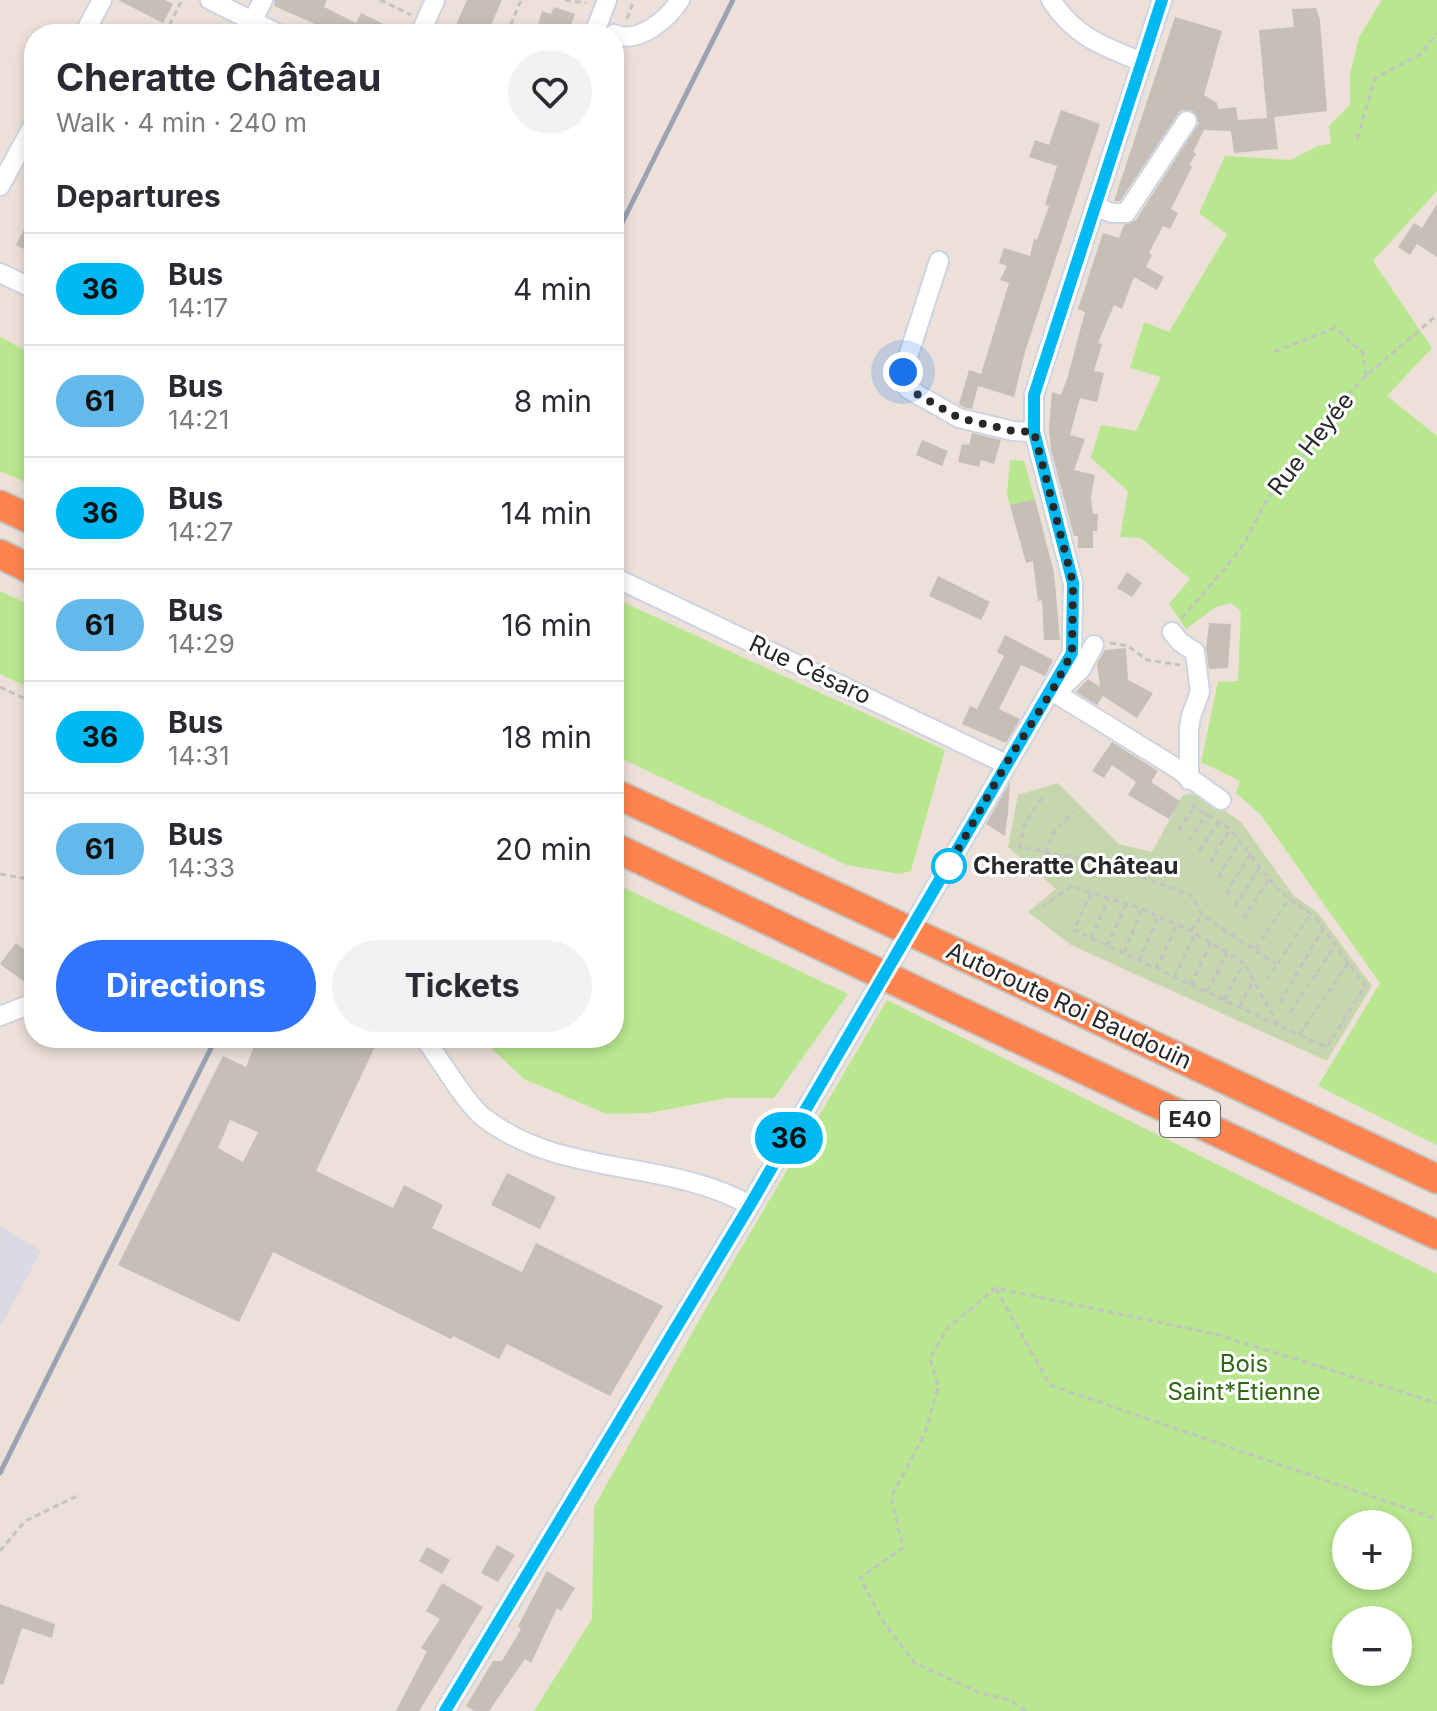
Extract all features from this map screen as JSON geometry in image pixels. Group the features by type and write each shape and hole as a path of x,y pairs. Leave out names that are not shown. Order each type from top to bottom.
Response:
{"highway":[{"path":"0,505 24,516"},
{"path":"0,554 24,566"},
{"name":"Autoroute Roi Baudouin","path":"624,798 1437,1179"},
{"name":"E40","path":"624,852 1437,1235"}],"street":[{"path":"89,24 102,0"},
{"path":"210,0 243,24"},
{"path":"251,24 263,0"},
{"path":"425,24 435,0"},
{"path":"605,24 607,0"},
{"path":"624,37 634,36 653,27 669,15 680,0"},
{"path":"1051,0 1061,15 1085,37 1142,62"},
{"path":"446,1710 750,1205 958,852 1006,764 1055,692 1072,653 1073,583 1034,432 1034,395 1162,0"},
{"path":"1097,207 1112,213 1126,213 1187,121"},
{"path":"0,186 24,142"},
{"path":"939,261 903,372 908,389 959,418 1013,431 1034,432"},
{"path":"0,273 24,284"},
{"name":"Rue Césaro","path":"624,582 1006,764"},
{"path":"1172,632 1195,652 1200,692 1189,729 1189,780"},
{"path":"1055,692 1081,669 1094,645"},
{"path":"1055,692 1221,800"},
{"path":"0,1016 24,1007"},
{"path":"431,1048 481,1116 537,1148 598,1164 684,1178 750,1205"}],"path":[{"path":"170,24 182,0"},
{"path":"380,0 417,24"},
{"path":"511,24 521,0"},
{"path":"628,14 634,0"},
{"path":"1357,139 1375,78 1419,55 1437,34"},
{"name":"Rue Heyée","path":"1172,632 1208,585 1232,560 1266,501 1294,464 1319,441 1336,407 1366,376 1437,315"},
{"path":"1274,352 1335,328 1363,353 1366,376"},
{"path":"1094,645 1109,643 1128,646 1147,660 1161,664 1196,663"},
{"path":"0,687 24,698"},
{"path":"1178,830 1194,807 1189,780"},
{"path":"1042,798 1024,825 1020,847 1107,864 1191,895 1202,915 1276,964"},
{"path":"1091,893 1074,930 1327,1047 1365,986 1323,929 1269,879 1230,829 1194,807"},
{"path":"1045,854 1053,834 1073,811"},
{"path":"1188,841 1207,814"},
{"path":"1199,851 1218,822"},
{"path":"1210,863 1230,829"},
{"path":"1218,878 1240,841"},
{"path":"1226,894 1250,854"},
{"path":"1235,906 1260,867"},
{"path":"0,874 24,878"},
{"path":"1243,919 1269,879"},
{"path":"1042,907 1071,886 1142,909 1193,932 1244,963 1278,1025"},
{"path":"1091,938 1109,898"},
{"path":"1255,950 1289,898"},
{"path":"1107,946 1126,904"},
{"path":"1124,953 1142,909"},
{"path":"1267,980 1310,914"},
{"path":"1174,977 1202,915"},
{"path":"1139,961 1158,916"},
{"path":"1156,969 1177,925"},
{"path":"1280,1002 1323,929"},
{"path":"1191,985 1211,942"},
{"path":"1290,1013 1335,945"},
{"path":"1207,992 1227,952"},
{"path":"1224,1000 1244,963"},
{"path":"1299,1035 1348,963"},
{"path":"1240,1007 1253,980"},
{"path":"995,1288 1215,1334 1437,1403"},
{"path":"995,1288 1050,1385 1437,1519"},
{"path":"995,1288 949,1326 930,1358 938,1387 925,1433 891,1497 903,1548 860,1578 884,1623 915,1663 980,1693 1010,1700 1025,1711"},
{"path":"0,1551 25,1521 79,1495"}],"shaded area":[{"path":"0,1225 41,1251 0,1328"}],"green space":[{"path":"1382,0 1437,0 1437,191 1373,261 1432,348 1387,396 1437,436 1437,1145 1318,1086 1380,983 1260,814 1236,793 1240,781 1201,762 1218,682 1238,681 1241,611 1231,603 1216,607 1186,629 1169,604 1190,579 1141,538 1120,537 1128,491 1091,458 1101,425 1136,431 1161,377 1130,368 1144,322 1169,332 1227,234 1199,213 1225,156 1291,160 1318,146 1331,144 1329,126 1350,105 1350,74 1359,37"},
{"path":"0,337 24,350 24,482 0,471"},
{"path":"1010,460 1024,461 1035,499 1010,505 1007,495"},
{"path":"0,591 24,602 24,685 0,674"},
{"path":"624,603 945,750 911,871 900,874 847,865 624,760"},
{"path":"1058,783 1119,844 1152,852 1183,795 1199,793 1241,822 1294,896 1318,913 1372,986 1327,1061 1071,945 1028,912 1056,889 1008,847 1018,795"},
{"path":"624,888 848,994 774,1098 727,1098 648,1113 607,1114 524,1079 491,1048 624,1048"},
{"name":"Bois Saint*Etienne","path":"887,1000 1437,1274 1437,1711 534,1711 592,1619 594,1507 709,1303"}],"building":[{"path":"118,0 165,0 173,4 163,23"},
{"path":"275,0 327,0 324,7 356,23 361,13 384,24 315,24 274,6"},
{"path":"467,0 502,0 491,24 456,24"},
{"path":"554,7 575,14 571,24 538,24 542,11 551,14"},
{"path":"1316,8 1320,20 1327,111 1274,117 1278,149 1234,153 1231,131 1204,130 1193,152 1196,154 1189,165 1192,167 1171,209 1178,213 1170,229 1163,226 1149,253 1152,255 1146,267 1164,277 1157,290 1134,277 1122,309 1114,305 1098,343 1102,344 1094,371 1104,373 1097,402 1080,398 1070,435 1085,439 1074,470 1095,475 1091,497 1093,514 1098,514 1097,531 1093,531 1093,548 1078,548 1078,536 1074,536 1051,450 1052,392 1061,395 1068,376 1085,312 1078,309 1103,233 1119,238 1124,225 1136,220 1199,123 1193,111 1182,110 1120,201 1114,201 1175,17 1222,31 1204,95 1217,103 1218,109 1236,107 1238,120 1267,118 1259,30 1294,27 1292,9"},
{"path":"1061,110 1100,124 1025,352 1014,397 978,386 972,409 963,407 959,404 969,370 981,374 1009,283 1000,280 1007,266 999,263 1004,248 1030,256 1049,206 1045,205 1057,166 1029,157 1035,140 1049,145"},
{"path":"1437,204 1437,257 1417,244 1410,255 1398,247 1414,223 1422,228"},
{"path":"24,229 24,249 16,245"},
{"path":"972,433 1001,440 994,464 981,460 979,467 958,462 962,444 969,445"},
{"path":"922,440 948,451 942,466 916,455"},
{"path":"1035,499 1054,573 1060,640 1044,640 1042,600 1038,601 1033,561 1026,563 1010,505"},
{"path":"1127,572 1142,583 1132,597 1117,588"},
{"path":"938,576 990,602 981,620 929,596"},
{"path":"1209,623 1231,624 1228,668 1209,669 1206,649"},
{"path":"1005,635 1053,660 1045,676 1021,665 999,709 1020,719 1006,743 962,724 970,706 977,709 1004,656 997,652"},
{"path":"1126,648 1128,680 1153,693 1137,718 1103,696 1097,705 1076,692 1088,679 1100,687 1097,664 1105,650"},
{"path":"1112,742 1158,771 1151,782 1180,801 1169,819 1128,795 1136,782 1112,765 1104,778 1092,771"},
{"path":"1010,782 1008,812 1005,836 986,824"},
{"path":"16,943 24,949 24,982 0,964"},
{"path":"253,1048 374,1048 316,1171 393,1208 404,1185 443,1205 432,1228 522,1272 536,1243 663,1306 610,1396 507,1344 499,1359 453,1336 451,1339 273,1252 239,1322 118,1265 223,1056 246,1067","holes":["230,1120 258,1132 243,1162 218,1148"]},
{"path":"507,1173 556,1197 540,1229 491,1205"},
{"path":"497,1545 515,1555 498,1582 481,1573"},
{"path":"427,1547 450,1560 442,1574 419,1561"},
{"path":"547,1571 575,1588 561,1611 557,1608 531,1663 525,1659 489,1711 474,1711 466,1706 493,1661 502,1661 521,1629 518,1626"},
{"path":"442,1583 483,1607 419,1711 396,1711 427,1651 421,1648 440,1619 426,1611"},
{"path":"0,1604 55,1624 52,1638 22,1628 3,1685 0,1684"}],"railway":[{"path":"624,219 733,0"},
{"path":"0,1473 211,1048"}],"bus line":[{"name":"36","path":"445,1711 750,1205 1072,653 1073,583 1034,432 1034,395 1162,0"}],"place":[{"name":"Cheratte Château","path":"949,866"}],"route":[{"path":"903,372 908,389 959,418 1013,431 1034,432 1073,583 1072,653 947,869 949,866"}]}
